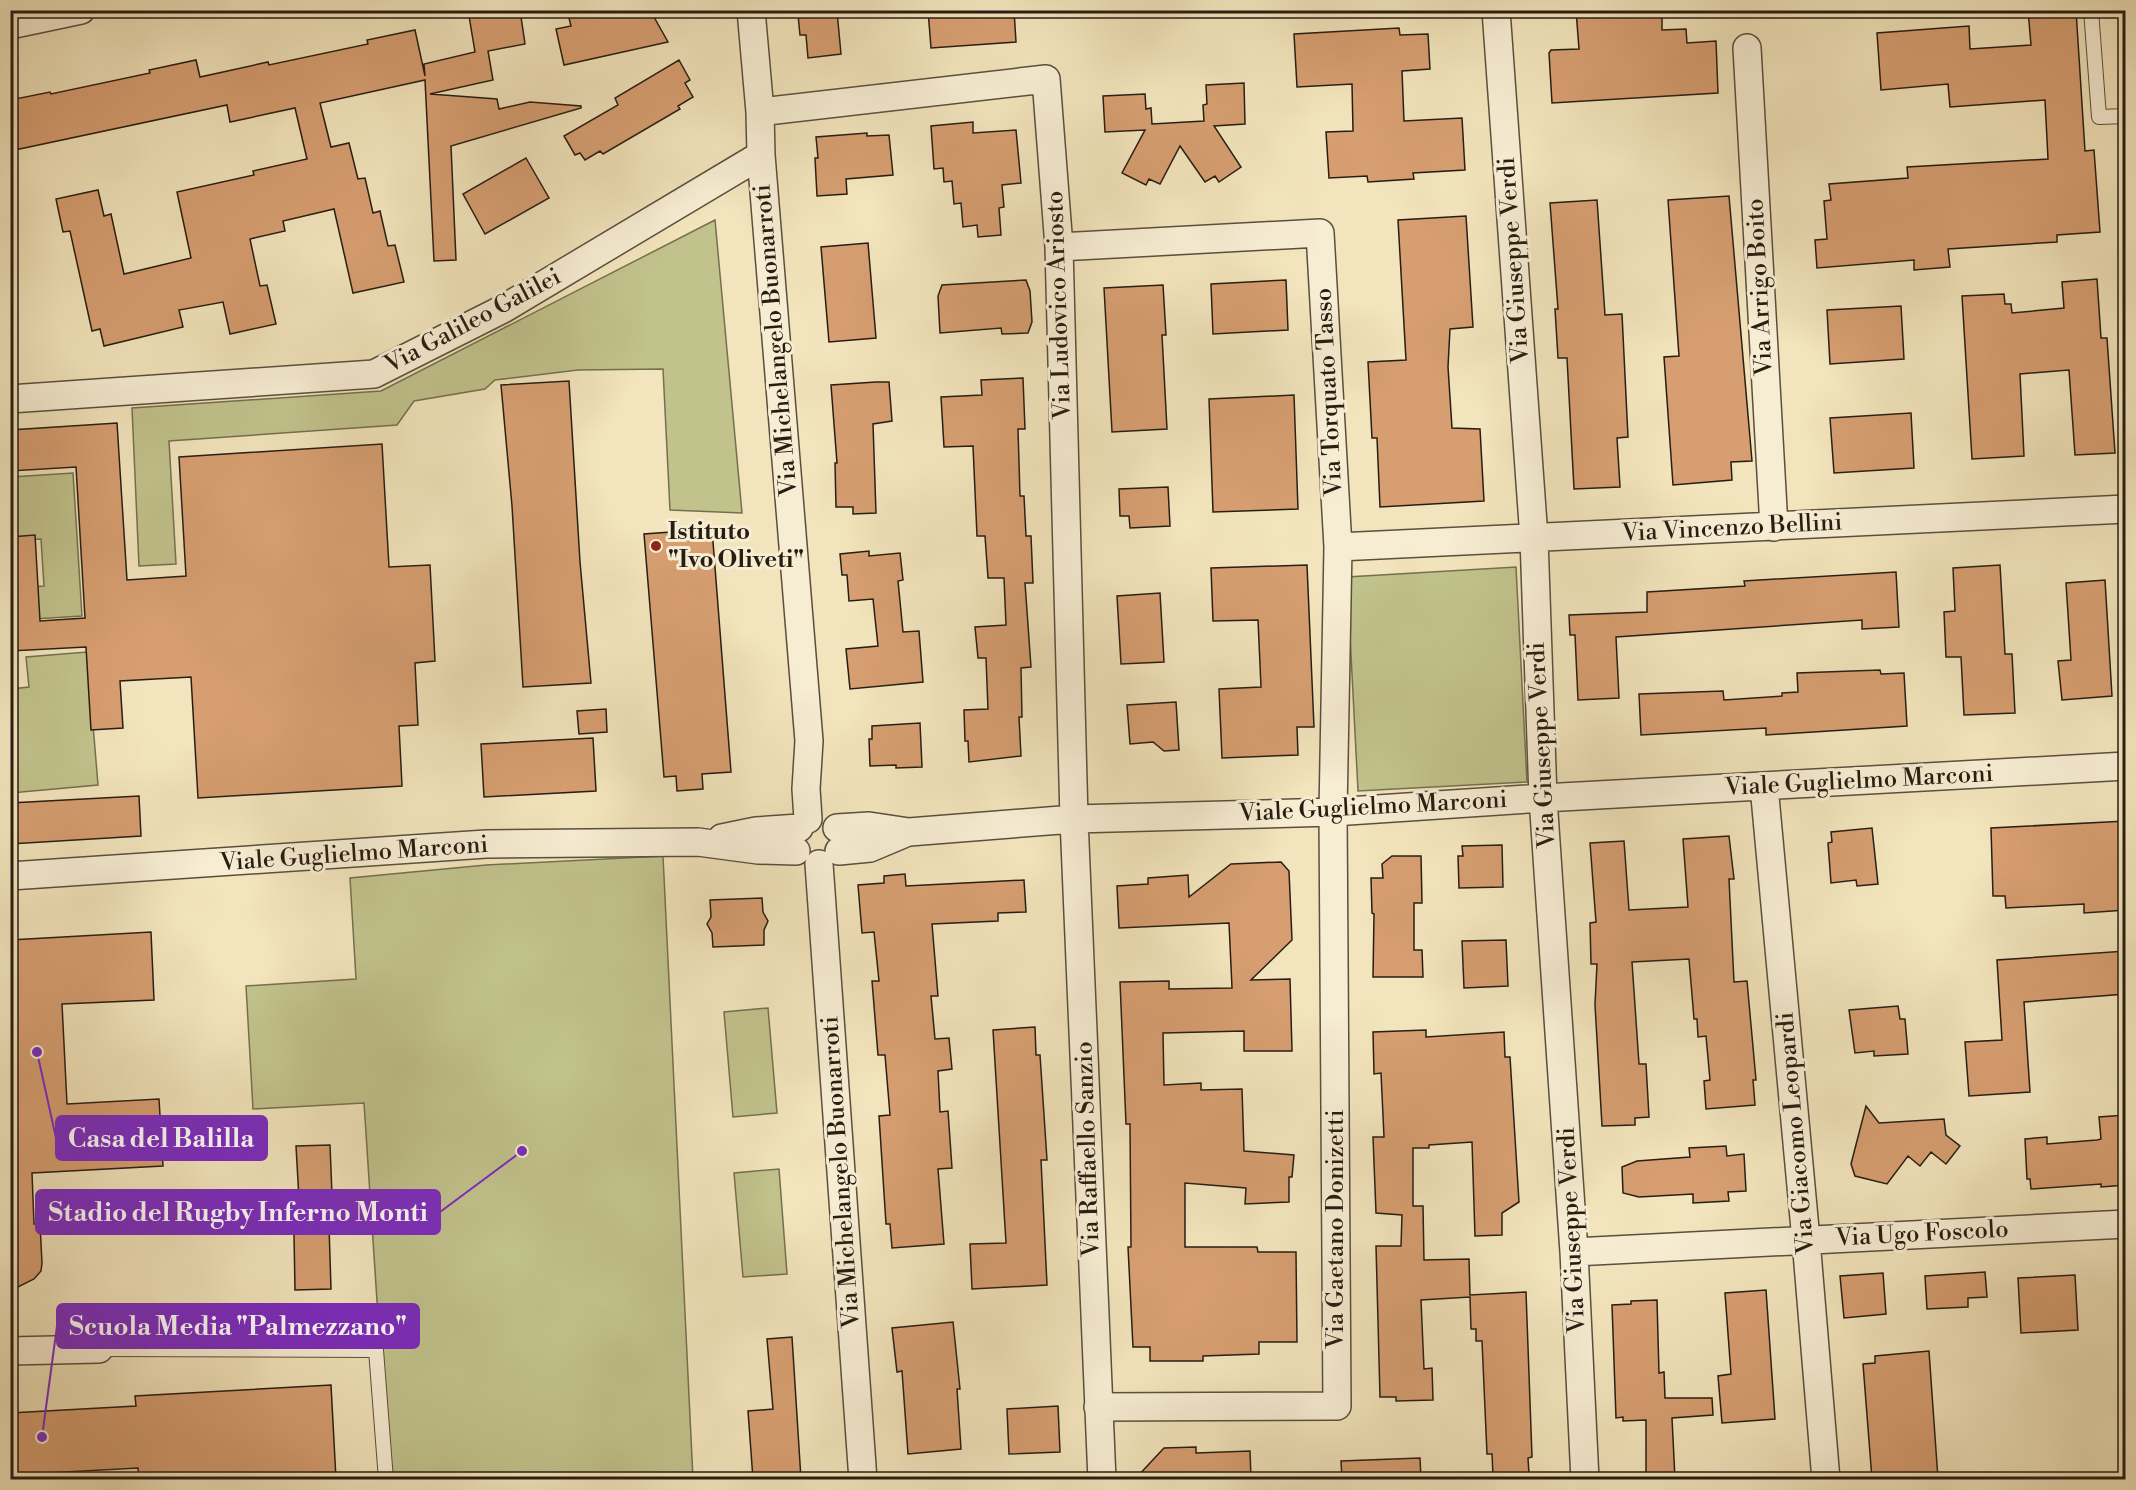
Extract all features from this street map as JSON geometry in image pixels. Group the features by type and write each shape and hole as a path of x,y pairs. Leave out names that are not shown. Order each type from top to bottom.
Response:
{"street":[{"path":"10,25 81,10"},
{"name":"Via Michelangelo Buonarroti","path":"751,10 808,741 806,789 817,837 863,1479"},
{"name":"Via Giuseppe Verdi","path":"1496,10 1534,538 1543,798 1574,1252 1585,1479"},
{"name":"Via Arrigo Boito","path":"1747,48 1774,526"},
{"name":"Via Ludovico Ariosto","path":"760,112 1046,79 1059,247 1074,819"},
{"name":"Via Galileo Galilei","path":"10,399 374,374 503,309 761,155"},
{"name":"Via Torquato Tasso","path":"1059,247 1320,233 1338,548 1333,812"},
{"name":"Via Vincenzo Bellini","path":"1338,548 2126,509"},
{"name":"Viale Guglielmo Marconi","path":"10,876 486,844 698,842 756,831 817,837 869,826 909,832 1074,819 1333,812 1543,798 2126,766"},
{"name":"Via Giacomo Leopardi","path":"1764,786 1826,1479"},
{"name":"Via Gaetano Donizetti","path":"1098,1407 1337,1407 1333,812"},
{"name":"Via Raffaello Sanzio","path":"1074,819 1102,1479"},
{"name":"Via Ugo Foscolo","path":"1574,1252 2126,1224"},
{"path":"10,1351 99,1349"}],"lane":[{"path":"2091,10 2099,117 2126,116"},
{"path":"99,1349 376,1350 386,1479"}],"green space":[{"path":"715,220 742,513 670,510 663,369 578,370 495,380 485,389 414,401 397,425 169,441 176,564 139,566 132,408 381,391"},
{"path":"73,473 82,616 17,620 15,588 44,586 41,539 11,541 11,477"},
{"path":"1516,567 1527,782 1358,791 1347,577"},
{"path":"87,652 98,785 11,793 11,689 29,687 26,657"},
{"path":"663,856 693,1479 391,1479 385,1423 364,1103 253,1109 246,986 356,979 350,878 486,865"},
{"path":"768,1008 777,1113 733,1117 724,1012"},
{"path":"779,1169 787,1274 743,1277 734,1173"}],"building":[{"path":"468,10 520,10 525,44 488,51 493,80 430,94 497,99 499,109 530,102 581,106 581,108 451,146 456,260 434,261 425,80 320,103 331,147 349,143 358,179 365,178 373,213 380,211 388,246 395,245 404,282 353,293 334,209 283,221 285,231 250,239 260,286 267,285 276,324 230,334 223,302 179,310 183,327 104,346 100,329 92,331 70,231 63,232 56,199 98,190 104,216 111,214 124,274 191,258 177,192 254,175 253,171 307,159 295,108 230,122 227,105 10,151 10,100 50,92 51,94 150,73 149,70 196,60 200,77 368,44 367,40 415,30 425,76 424,64 475,52"},
{"path":"567,10 650,10 668,42 564,65 556,29 571,26"},
{"path":"928,10 1014,10 1016,42 931,48"},
{"path":"1576,10 1662,10 1662,30 1686,29 1687,43 1716,41 1718,93 1552,103 1549,53 1551,50 1579,49"},
{"path":"2028,10 2076,10 2085,151 2094,150 2100,232 2057,235 2057,242 1948,249 1950,267 1914,270 1914,260 1817,268 1815,240 1827,239 1824,201 1831,200 1829,184 1908,178 1907,167 2048,159 2045,100 1950,107 1948,84 1881,90 1877,33 1969,26 1970,49 2031,45"},
{"path":"837,11 841,54 808,58 806,35 800,35 798,15"},
{"path":"1399,28 1400,35 1428,34 1430,69 1402,71 1404,121 1462,118 1465,170 1413,173 1414,179 1368,182 1367,176 1329,178 1326,132 1353,131 1352,84 1297,87 1294,34"},
{"path":"679,60 690,80 685,83 693,97 678,106 680,109 603,154 600,151 585,160 580,153 575,155 564,136 618,105 615,98"},
{"path":"1244,83 1245,124 1214,126 1241,167 1219,182 1215,176 1205,182 1180,146 1160,184 1149,179 1146,185 1122,173 1145,130 1105,132 1103,96 1145,94 1146,109 1151,108 1152,124 1204,121 1203,105 1207,104 1206,85"},
{"path":"973,122 973,133 1016,130 1021,183 1002,185 1004,207 999,208 1001,235 978,237 977,225 963,227 961,203 954,204 952,181 944,182 943,168 934,169 931,126"},
{"path":"867,133 867,136 889,135 893,175 846,179 847,194 817,196 816,137"},
{"path":"526,158 549,198 485,234 463,194"},
{"path":"1729,196 1752,461 1731,462 1732,480 1673,485 1664,357 1679,356 1668,200"},
{"path":"1597,200 1605,315 1622,314 1628,437 1617,438 1620,487 1574,489 1567,358 1558,358 1555,309 1558,309 1550,203"},
{"path":"1466,216 1473,327 1450,329 1448,367 1452,428 1480,429 1484,501 1380,507 1377,438 1372,438 1368,362 1406,360 1398,220"},
{"path":"868,243 876,338 829,342 821,247"},
{"path":"2097,279 2101,338 2107,338 2115,453 2075,455 2069,370 2020,374 2024,456 1972,459 1962,296 2004,294 2005,304 2011,304 2012,313 2064,308 2062,282"},
{"path":"1026,280 1030,291 1032,322 1028,333 1002,334 1001,328 940,333 938,296 942,285"},
{"path":"1286,280 1288,330 1213,334 1211,284"},
{"path":"1163,285 1166,335 1162,335 1167,429 1112,432 1104,288"},
{"path":"1901,306 1904,359 1830,364 1827,310"},
{"path":"1023,378 1025,429 1018,429 1020,496 1024,496 1026,536 1031,536 1033,583 1025,583 1031,667 1021,668 1022,717 1019,717 1021,756 969,762 968,741 965,741 964,710 988,709 986,658 978,658 975,627 1006,625 1004,578 988,578 985,536 977,536 973,446 944,447 941,397 982,395 981,380"},
{"path":"569,381 580,562 591,683 523,687 512,506 501,385"},
{"path":"889,382 892,421 873,424 876,513 853,514 853,507 836,507 835,463 837,463 831,385"},
{"path":"1294,395 1298,509 1213,512 1209,399"},
{"path":"1911,413 1914,468 1834,473 1830,418"},
{"path":"117,423 127,580 186,576 179,457 382,444 389,567 430,565 435,661 415,663 418,725 399,726 402,786 198,798 191,677 120,681 123,728 91,730 86,647 10,651 10,537 35,535 40,621 85,618 76,467 10,471 10,430"},
{"path":"1168,487 1170,526 1130,528 1129,516 1120,516 1119,489"},
{"path":"712,529 731,772 702,774 703,789 677,791 676,776 664,777 644,534"},
{"path":"869,551 869,556 900,553 903,580 898,581 903,632 919,631 923,682 850,689 846,649 878,646 873,599 849,601 847,575 842,575 840,554"},
{"path":"1307,565 1314,727 1297,727 1298,755 1222,758 1219,689 1261,687 1258,620 1213,621 1211,568"},
{"path":"2000,565 2005,654 2012,654 2015,713 1964,715 1961,657 1946,657 1944,612 1955,611 1953,568"},
{"path":"1896,572 1899,627 1862,629 1862,620 1616,637 1619,698 1578,700 1575,635 1570,635 1569,615 1647,612 1647,592 1745,586 1744,581"},
{"path":"2105,580 2112,696 2062,700 2058,661 2071,660 2066,583"},
{"path":"1160,593 1164,662 1121,664 1117,596"},
{"path":"1880,670 1881,674 1904,673 1907,726 1766,735 1766,728 1641,735 1639,694 1723,691 1724,700 1782,696 1782,693 1798,692 1797,673"},
{"path":"1176,702 1179,750 1164,751 1153,742 1130,744 1127,705"},
{"path":"606,709 607,732 579,734 577,711"},
{"path":"920,723 922,767 870,766 869,739 872,739 872,726"},
{"path":"593,738 596,791 484,797 481,744"},
{"path":"139,796 141,836 10,844 10,803"},
{"path":"2126,821 2126,910 2084,913 2084,904 2006,908 2005,896 1993,896 1991,828"},
{"path":"1872,828 1878,884 1857,886 1856,880 1831,883 1828,843 1832,842 1831,832"},
{"path":"1729,836 1734,879 1729,879 1734,982 1747,981 1756,1080 1753,1080 1755,1105 1706,1109 1704,1081 1710,1080 1706,1036 1698,1037 1697,1019 1694,1019 1689,959 1632,962 1639,1064 1646,1064 1649,1117 1635,1118 1635,1125 1602,1126 1595,1005 1597,964 1591,964 1590,923 1596,922 1590,843 1624,841 1629,910 1688,907 1683,839"},
{"path":"1502,845 1503,887 1459,888 1458,856 1463,856 1462,846"},
{"path":"1392,856 1421,856 1422,903 1414,903 1414,950 1422,950 1423,977 1373,977 1374,914 1372,913 1371,878 1383,878 1382,864"},
{"path":"1281,862 1289,871 1292,940 1251,980 1290,979 1292,1051 1244,1051 1244,1031 1163,1033 1164,1085 1201,1083 1201,1090 1242,1089 1244,1151 1294,1155 1292,1177 1289,1177 1289,1202 1245,1204 1246,1188 1185,1183 1185,1247 1257,1247 1258,1252 1296,1252 1297,1342 1259,1342 1259,1354 1203,1356 1203,1361 1150,1361 1150,1347 1133,1347 1128,1247 1131,1247 1130,1124 1126,1124 1120,982 1169,981 1169,989 1232,988 1229,923 1119,928 1117,886 1148,884 1148,878 1188,875 1189,897 1231,864"},
{"path":"905,874 906,886 1024,880 1026,912 998,913 998,921 932,924 938,996 931,996 935,1039 949,1038 952,1069 938,1071 940,1112 948,1111 952,1168 938,1169 944,1244 892,1248 890,1224 886,1224 879,1116 890,1115 885,1055 878,1055 872,981 879,981 874,932 862,933 858,885 884,883 884,876"},
{"path":"762,898 763,912 768,921 764,930 764,945 713,947 712,933 707,924 711,917 710,900"},
{"path":"151,932 154,1000 62,1004 67,1104 159,1099 163,1166 32,1173 34,1224 40,1224 41,1271 34,1279 10,1291 10,940"},
{"path":"1506,940 1508,986 1464,988 1462,941"},
{"path":"2126,951 2126,994 2024,1002 2030,1092 1969,1096 1965,1042 2002,1040 1997,960"},
{"path":"1898,1006 1900,1019 1905,1019 1908,1054 1874,1056 1874,1051 1855,1053 1849,1010"},
{"path":"1035,1027 1036,1055 1040,1055 1047,1160 1041,1160 1047,1285 972,1289 970,1244 1006,1243 993,1030"},
{"path":"1426,1030 1426,1037 1504,1032 1505,1057 1510,1057 1519,1202 1502,1213 1502,1235 1475,1236 1472,1142 1413,1148 1413,1206 1423,1206 1424,1260 1469,1259 1470,1295 1526,1292 1532,1457 1528,1458 1529,1474 1493,1476 1492,1454 1487,1454 1482,1341 1476,1341 1476,1329 1471,1329 1470,1297 1421,1300 1424,1369 1432,1368 1433,1400 1396,1401 1396,1397 1380,1397 1376,1246 1401,1246 1402,1215 1376,1213 1373,1137 1384,1137 1381,1073 1374,1074 1373,1032"},
{"path":"1866,1106 1879,1123 1944,1119 1946,1135 1960,1146 1946,1164 1931,1152 1920,1166 1908,1156 1887,1184 1855,1176 1851,1164"},
{"path":"2126,1115 2126,1185 2101,1187 2101,1184 2031,1189 2030,1179 2027,1179 2025,1139 2047,1137 2047,1144 2097,1140 2101,1139 2099,1117"},
{"path":"330,1145 332,1195 328,1195 331,1289 295,1290 294,1234 301,1234 296,1146"},
{"path":"1726,1146 1727,1156 1744,1154 1746,1191 1728,1192 1729,1201 1693,1203 1693,1194 1639,1197 1623,1193 1622,1167 1637,1161 1690,1157 1689,1148"},
{"path":"1985,1272 1987,1297 1968,1298 1968,1307 1927,1309 1925,1276"},
{"path":"1883,1273 1886,1314 1844,1318 1840,1276"},
{"path":"2075,1275 2078,1330 2021,1333 2018,1278"},
{"path":"1766,1290 1775,1419 1722,1423 1718,1376 1731,1374 1725,1293"},
{"path":"1657,1300 1659,1373 1664,1372 1665,1398 1712,1398 1713,1415 1672,1418 1675,1479 1646,1479 1646,1420 1623,1421 1623,1417 1616,1418 1612,1305 1631,1304 1631,1301"},
{"path":"953,1322 960,1389 957,1389 961,1449 908,1454 902,1371 897,1372 892,1328"},
{"path":"792,1337 801,1479 753,1479 748,1411 773,1409 767,1339"},
{"path":"1929,1351 1938,1479 1872,1479 1863,1364 1875,1363 1875,1356"},
{"path":"331,1385 336,1479 139,1479 138,1468 10,1475 10,1413 136,1406 135,1396"},
{"path":"1058,1406 1060,1452 1009,1454 1007,1409"},
{"path":"1196,1447 1196,1453 1250,1451 1251,1479 1135,1479 1164,1448"},
{"path":"1420,1458 1421,1479 1342,1479 1341,1461"}],"place":[{"name":"Istituto \"Ivo Oliveti\"","path":"656,546"},
{"name":"Casa del Balilla","path":"37,1052"},
{"name":"Stadio del Rugby Inferno Monti","path":"522,1151"},
{"name":"Scuola Media \"Palmezzano\"","path":"42,1437"}]}
